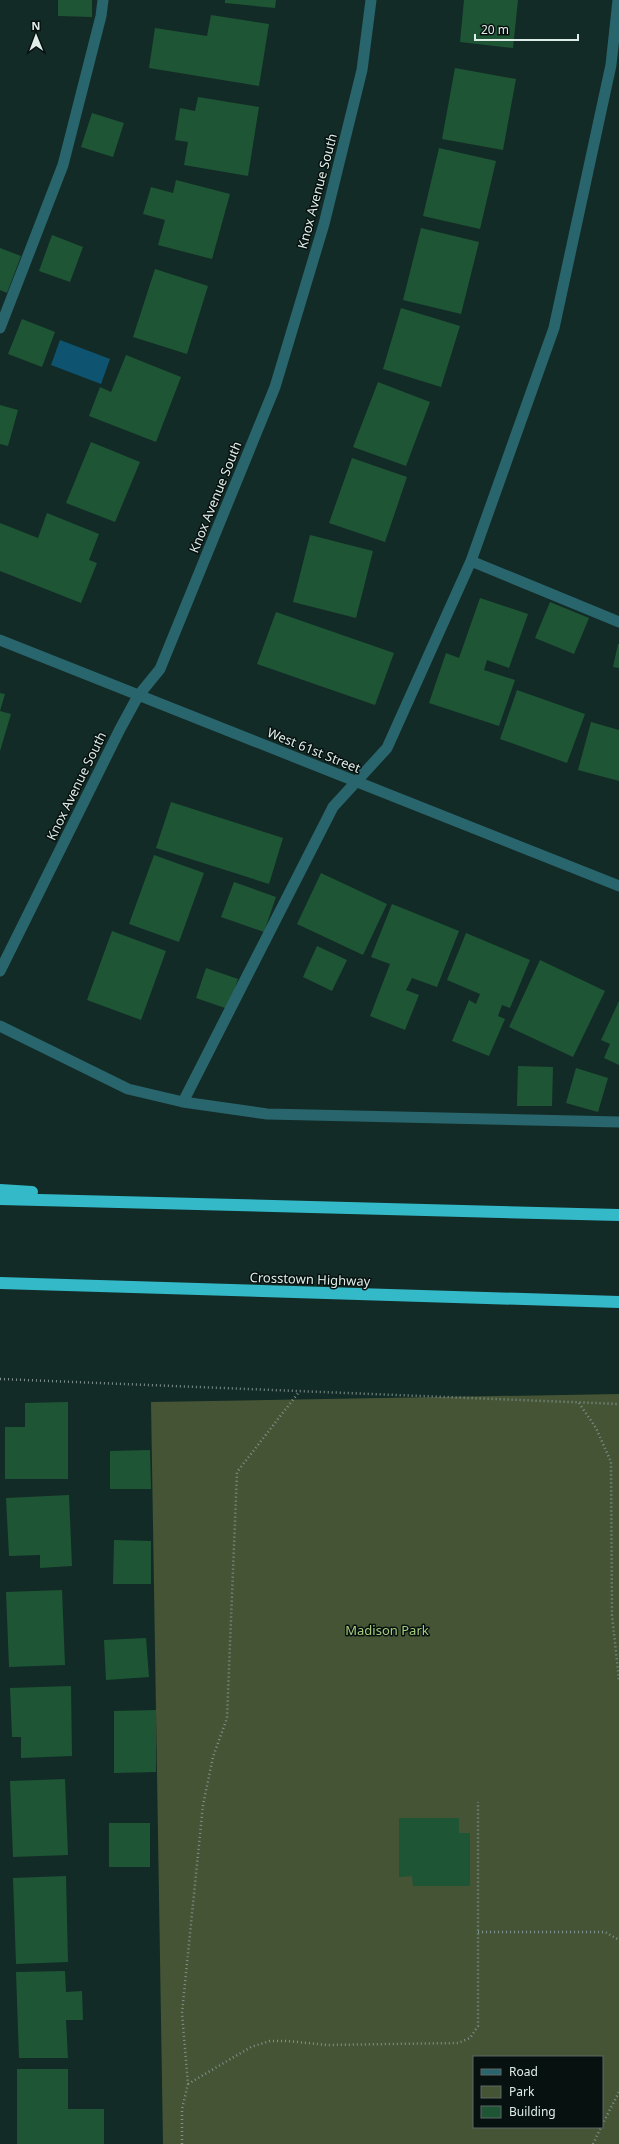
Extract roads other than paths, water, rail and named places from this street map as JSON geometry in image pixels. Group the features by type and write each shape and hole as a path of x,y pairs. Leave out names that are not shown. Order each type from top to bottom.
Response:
{"highway":[{"path":"0,1190 143,1202"},
{"path":"0,1199 619,1215"},
{"name":"Crosstown Highway","path":"0,1283 619,1302"}],"street":[{"path":"0,328 63,165 101,16 103,0"},
{"name":"Knox Avenue South","path":"0,971 138,696 160,669 275,387 324,224 362,70 371,0"},
{"path":"183,1102 333,807 387,748 471,561 554,328 611,65 618,0"},
{"path":"471,561 619,622"},
{"name":"West 61st Street","path":"0,640 619,886"},
{"path":"0,1026 128,1089 183,1102 267,1114 619,1122"}],"water":[{"path":"60,340 110,359 101,384 51,365"}],"park label":[{"name":"Madison Park","path":"387,1630"}]}
